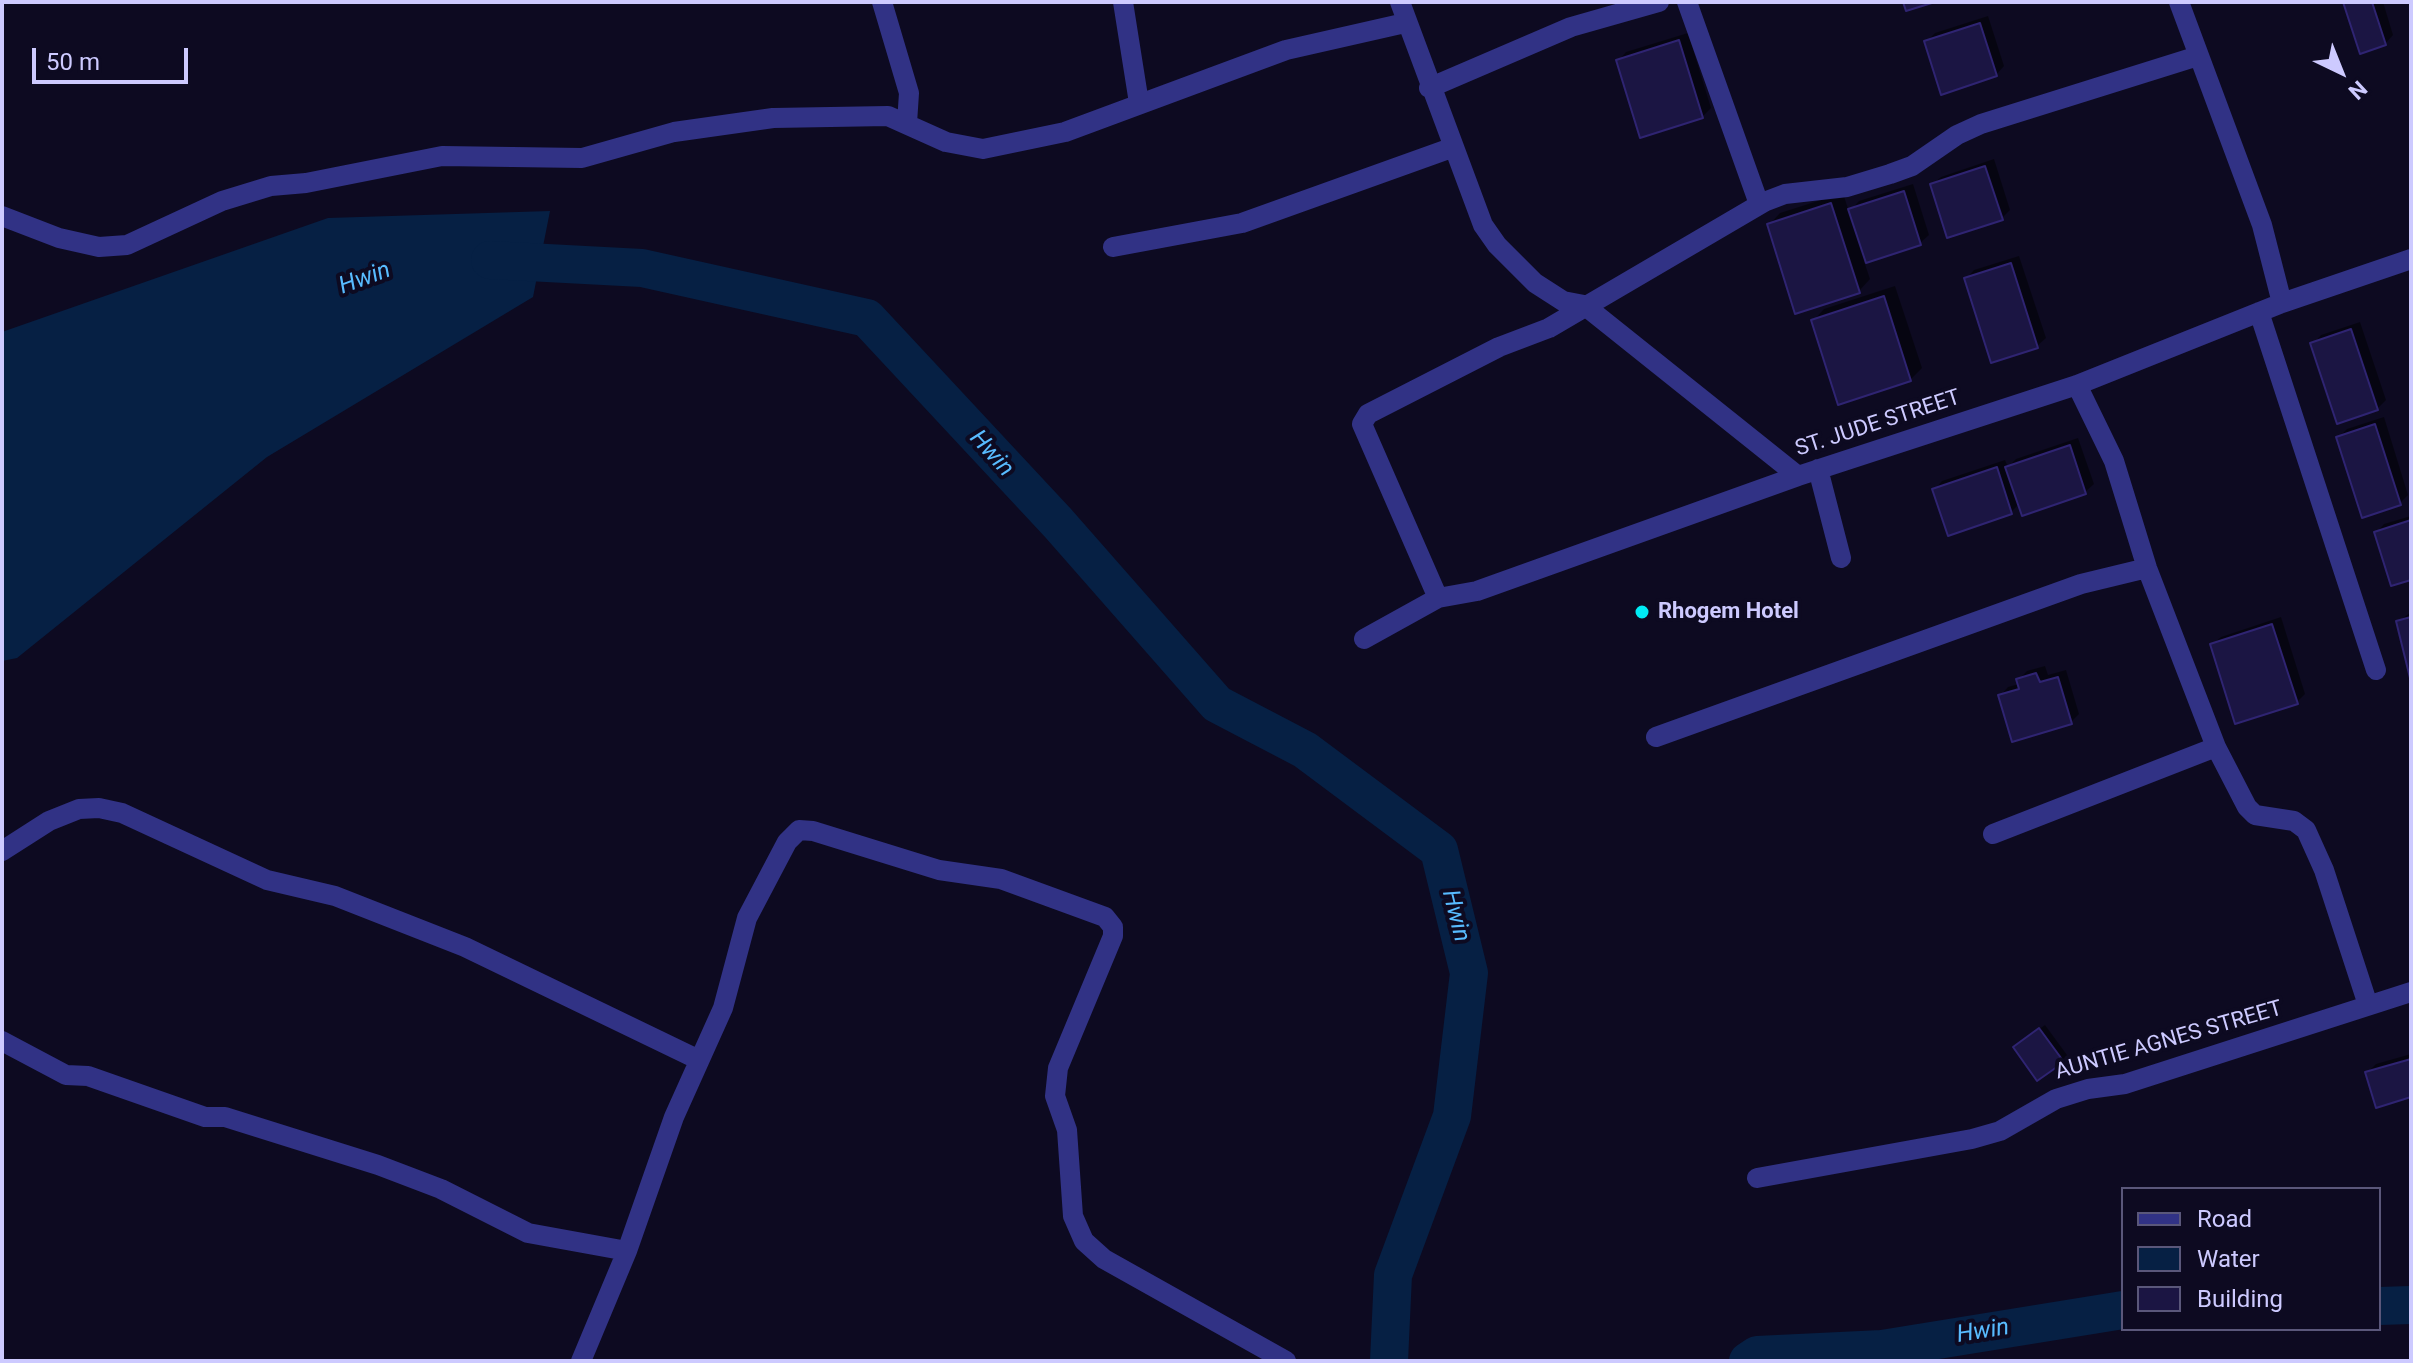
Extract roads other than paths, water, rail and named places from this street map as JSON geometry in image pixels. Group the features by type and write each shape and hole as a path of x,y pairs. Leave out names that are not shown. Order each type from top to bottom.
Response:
{"street":[{"path":"882,2 906,82 907,123"},
{"path":"1123,2 1139,103"},
{"path":"1400,2 1429,88 1483,225 1497,245 1535,283 1563,301 1584,305 1798,476"},
{"path":"1429,88 1571,27 1659,2"},
{"path":"1687,2 1759,204"},
{"path":"2179,2 2262,225 2282,303"},
{"path":"2,216 59,238 99,247 127,245 222,201 271,186 306,183 442,156 582,158 674,132 773,118 888,116 946,142 983,149 1065,132 1286,50 1405,23"},
{"path":"1438,598 1362,424 1364,418 1499,347 1549,328 1759,204 1785,194 1847,187 1890,174 1912,166 1957,135 1981,124 2198,56"},
{"path":"1113,247 1242,223 1454,147"},
{"name":"ST. JUDE STREET","path":"1364,639 1438,598 1477,591 1818,469 2077,385 2282,303 2411,259"},
{"path":"2259,312 2376,670"},
{"path":"2077,385 2114,461 2147,568 2216,747 2247,807 2255,815 2294,821 2306,830 2324,870 2368,1005"},
{"path":"1818,469 1841,558"},
{"path":"1656,737 2081,584 2147,568"},
{"path":"1993,834 2216,747"},
{"path":"2,851 49,821 79,809 99,808 122,813 267,880 335,896 465,947 697,1059"},
{"path":"581,1361 627,1251 697,1059 723,1008 747,918 787,842 799,830 813,831 939,870 1001,879 1105,917 1113,927 1113,936 1058,1068 1055,1096 1067,1130 1073,1216 1084,1241 1104,1259 1286,1361"},
{"name":"AUNTIE AGNES STREET","path":"1757,1178 1986,1135 2000,1131 2056,1099 2088,1089 2125,1084 2411,992"},
{"path":"2,1041 66,1075 88,1076 205,1117 225,1117 378,1165 441,1189 528,1233 627,1251"}],"water":[{"path":"550,211 533,297 267,457 17,658 2,661 2,332 328,218"}],"waterway":[{"name":"Hwin","path":"490,260 642,268 867,318 1058,523 1217,704 1305,750 1439,850 1469,973 1452,1116 1393,1275 1389,1361"},
{"name":"Hwin","path":"2381,1306 2411,1305"},
{"name":"Hwin","path":"1748,1361 1757,1355 1882,1349 2121,1310"}],"place":[{"name":"Rhogem Hotel","path":"1642,612"}]}
